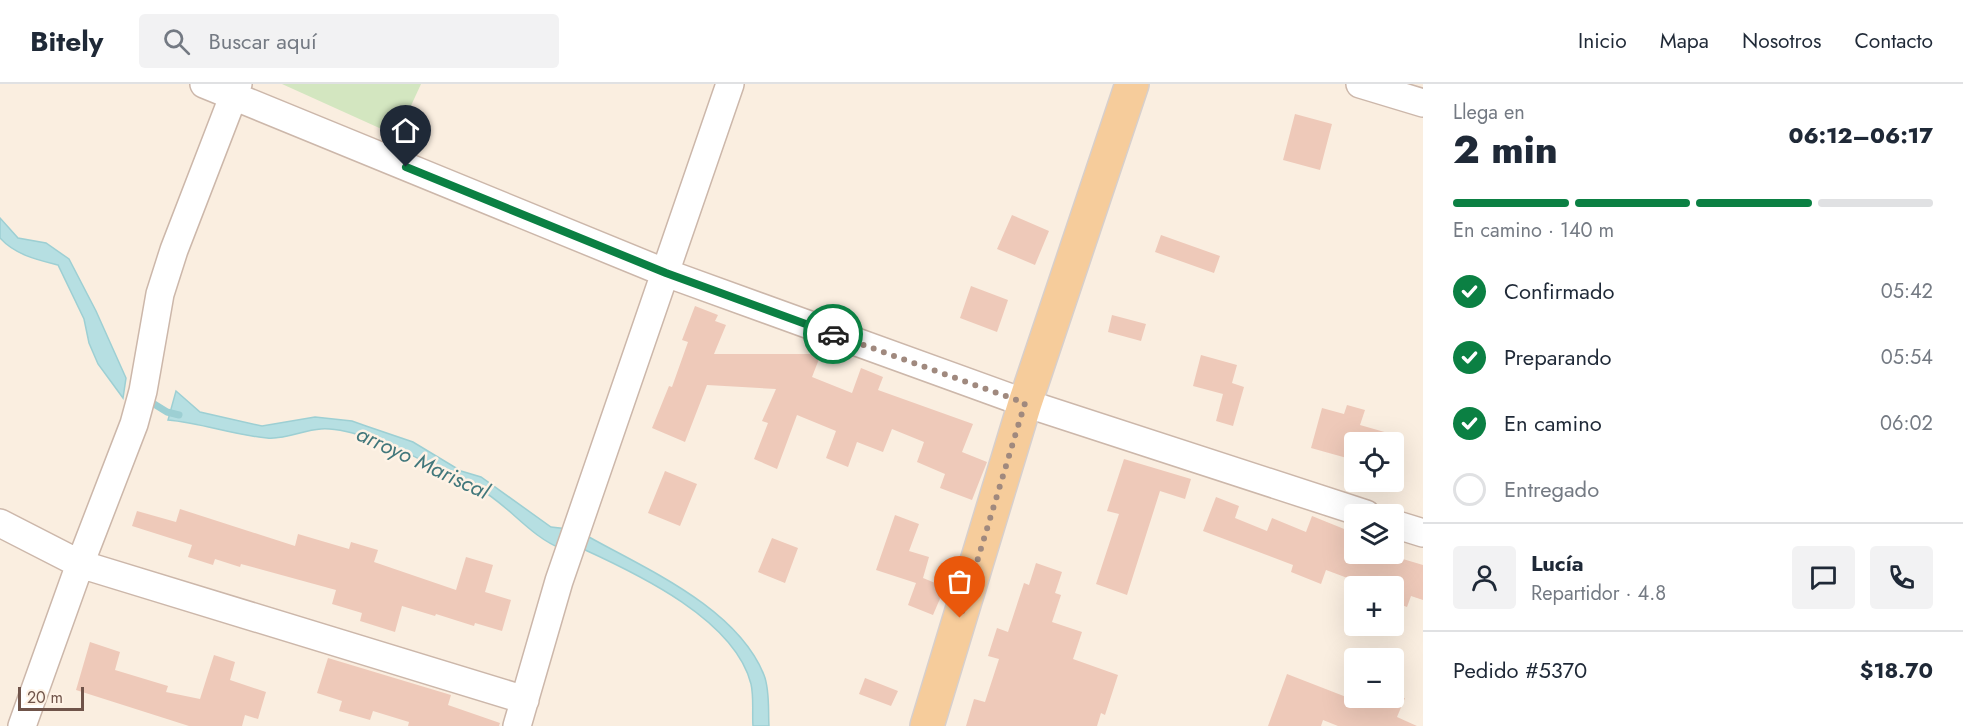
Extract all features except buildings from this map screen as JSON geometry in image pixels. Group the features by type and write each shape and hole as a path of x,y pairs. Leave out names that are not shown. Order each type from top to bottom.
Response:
{"main road":[{"path":"927,726 1025,403 1132,84"}],"street":[{"path":"204,84 236,90 666,273 1025,403 1344,507"},
{"path":"517,726 559,581 730,84"},
{"path":"1360,84 1423,103"},
{"path":"22,726 80,564 134,424 143,391 160,294 174,250 236,90"},
{"path":"0,523 80,564 525,700"},
{"path":"1404,527 1423,533"}],"green space":[{"path":"282,84 421,84 397,136"}],"water":[{"path":"0,218 18,238 46,243 69,259 96,311 126,378 123,398 98,364 89,343 84,319 58,265 27,256 6,244 0,238"},
{"path":"176,391 200,412 262,426 315,417 352,421 413,442 461,471 481,477 551,527 568,529 562,549 539,536 500,503 478,488 452,478 389,445 332,429 267,438 168,420"},
{"path":"589,537 689,593 734,630 751,651 764,675 768,694 769,726 753,726 751,684 741,661 726,639 682,602 630,572 583,549"}],"waterway":[{"name":"arroyo Mariscal","path":"146,399 167,412 179,415"}],"way so far":[{"path":"833,334 1025,403 960,618"}],"route":[{"path":"406,167 666,273 833,334"}]}
